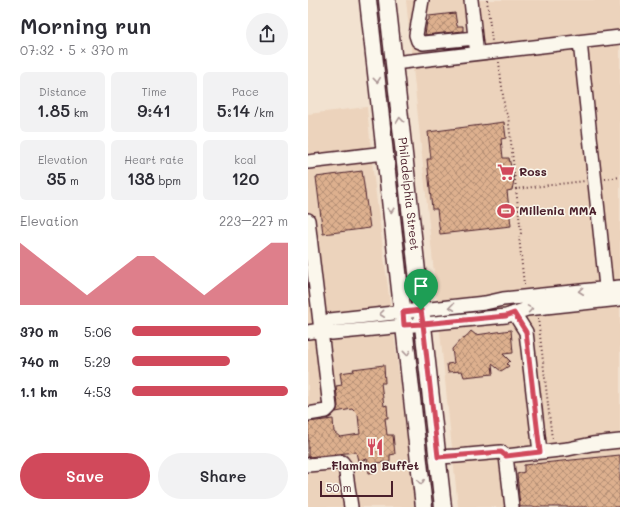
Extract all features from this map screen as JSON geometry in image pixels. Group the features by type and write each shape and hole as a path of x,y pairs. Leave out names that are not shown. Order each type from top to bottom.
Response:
{"main road":[{"name":"Philadelphia Street","path":"368,0 424,507"},
{"name":"Philadelphia Street","path":"387,0 443,507"},
{"path":"372,39 384,60 389,63 394,63"}],"lane":[{"path":"422,0 416,35 418,41 423,42 475,38"},
{"path":"471,0 476,53"},
{"path":"394,63 620,37"},
{"path":"580,42 611,296"},
{"path":"308,162 385,154"},
{"path":"308,220 314,331 330,407 326,411 308,414"},
{"path":"314,331 330,320 506,316 527,309 611,296 620,287"},
{"path":"422,317 503,299 611,296"},
{"path":"514,313 526,332 540,452"},
{"path":"506,456 620,441"},
{"path":"438,457 501,452 506,456 512,507"},
{"path":"308,465 342,462 345,466 350,507"}],"path":[{"path":"487,0 494,60 499,62 505,112 508,114 516,189"}],"shaded area":[{"path":"406,0 620,0 620,507 458,507"},
{"path":"367,107 373,171 416,507 308,507 308,114"}],"building":[{"path":"455,13 457,26 463,26 463,31 425,35 429,16"},
{"path":"504,122 506,138 501,139 503,158 509,158 514,180 512,190 507,191 511,226 440,234 437,209 432,209 427,159 431,159 428,132"},
{"path":"362,171 370,228 323,234 316,177"},
{"path":"511,330 513,353 503,354 510,361 507,364 509,366 501,371 492,364 493,374 464,377 462,371 448,372 447,364 454,363 452,349 471,331 476,335"},
{"path":"384,365 385,383 381,383 384,406 387,405 388,418 385,418 387,435 393,435 395,454 390,455 390,462 375,463 376,472 369,473 367,459 358,461 356,452 308,457 308,422 333,419 334,432 340,437 360,434 358,415 352,409 336,412 338,406 336,386 342,385 340,373 354,371 353,369"},
{"path":"620,455 620,507 520,507 517,474 524,472 524,465"}],"place":[{"name":"Ross","path":"506,172"},
{"name":"Millenia MMA","path":"506,211"},
{"name":"Flaming Buffet","path":"375,447"}],"route":[{"path":"421,310 403,312 404,325 423,324 438,457 501,452 506,456 540,452 526,332 514,313 506,316 423,324 421,310"}]}
